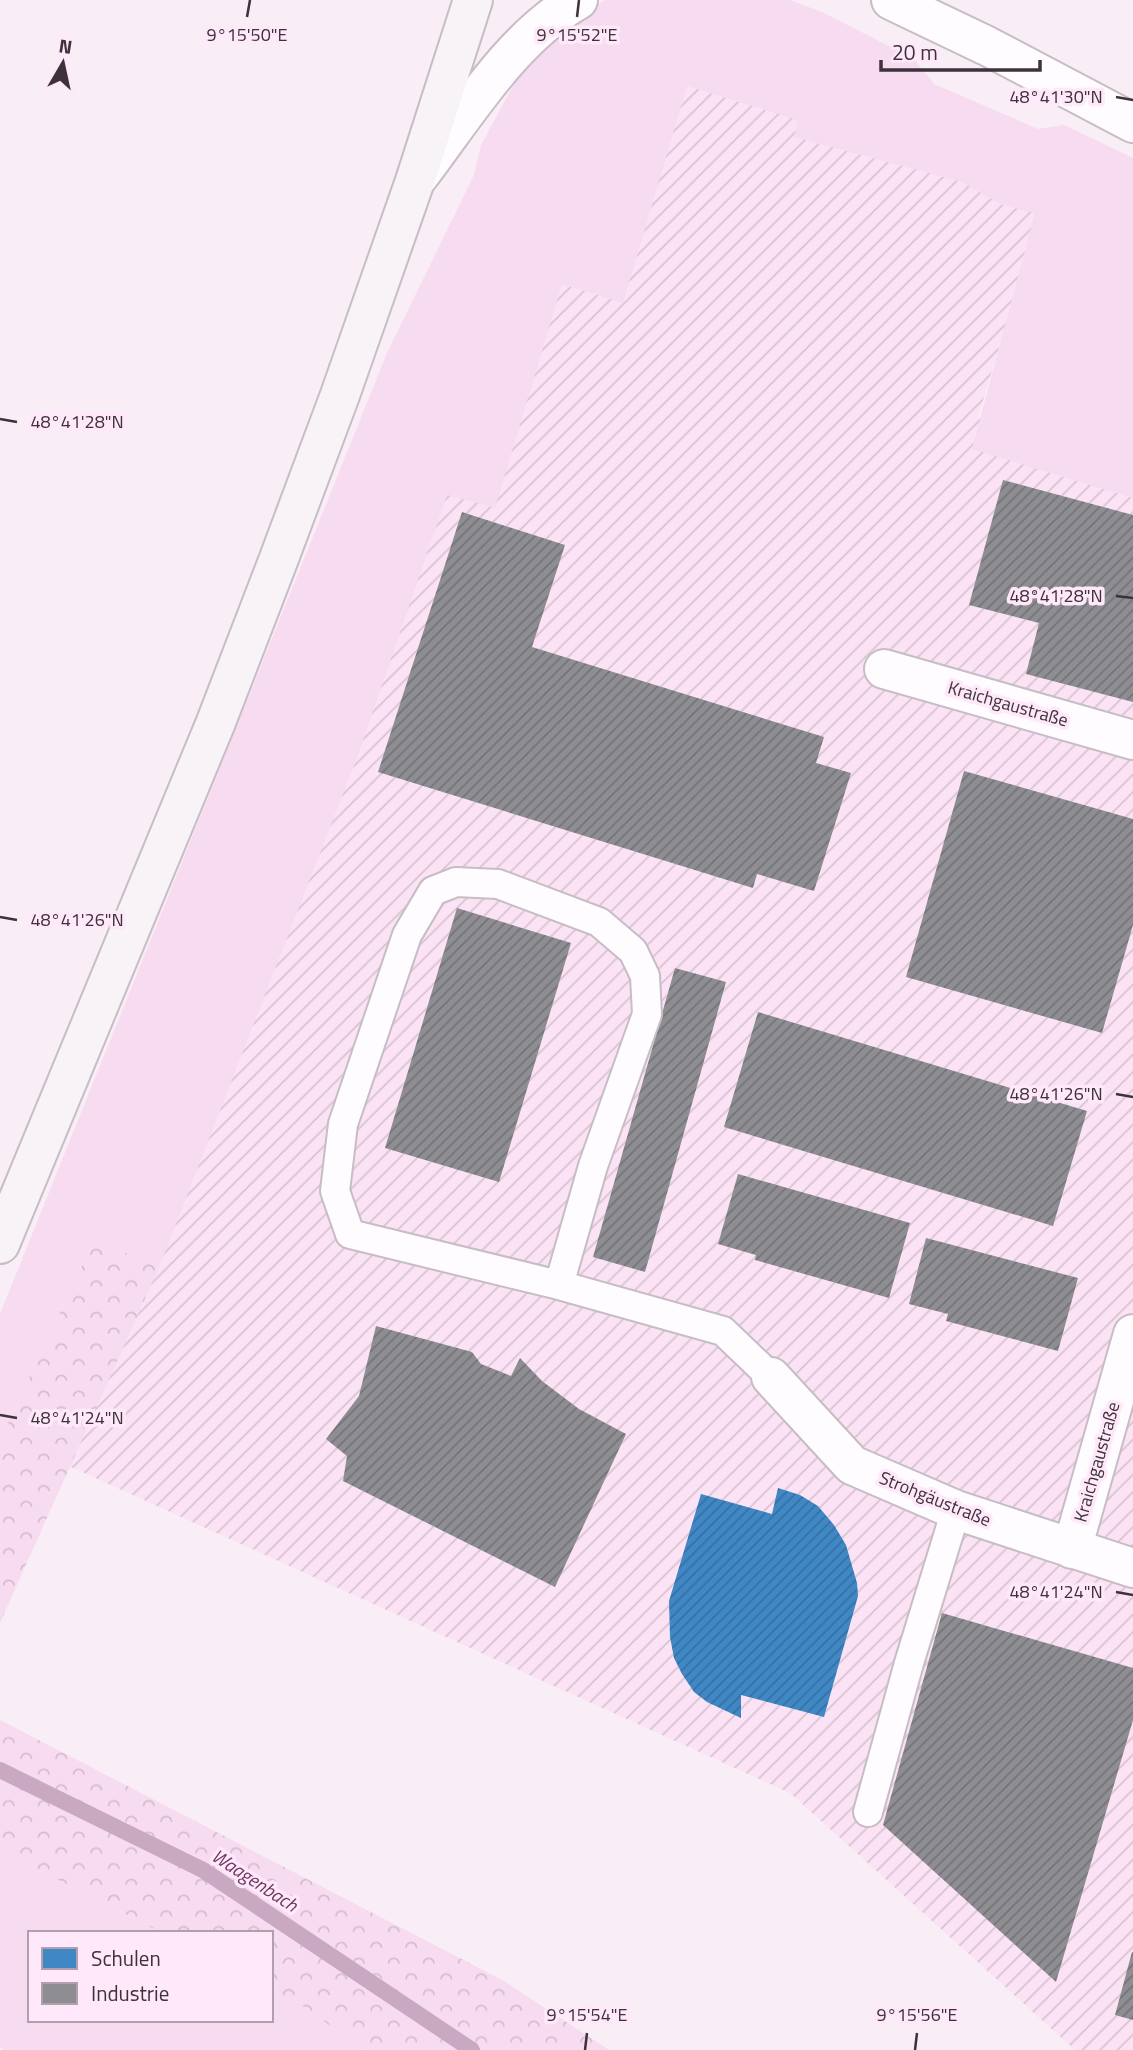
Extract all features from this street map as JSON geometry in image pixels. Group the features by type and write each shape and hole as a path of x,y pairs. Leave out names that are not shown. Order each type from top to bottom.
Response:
{"main road":[{"path":"0,1244 221,710 340,395 415,181 472,0"}],"street":[{"path":"415,181 504,64 533,32 578,0"},
{"path":"891,0 987,46 1133,123"},
{"name":"Kraichgaustraße","path":"884,669 1133,740"},
{"name":"Kraichgaustraße","path":"1072,1549 1133,1334"},
{"name":"Strohgäustraße","path":"771,1377 852,1465 956,1510 1133,1568"}],"lane":[{"path":"559,1285 593,1166 647,1014 645,976 633,951 599,922 498,884 456,882 433,891 407,935 343,1124 335,1191 350,1234 559,1285 723,1331 771,1377"},
{"path":"868,1812 956,1510"}],"shaded area":[{"path":"599,17 1059,149 978,417 1133,465 1133,2050 1075,2050 790,1793 60,1462"}],"green space":[{"path":"605,0 790,0 824,13 914,59 934,84 1038,129 1064,125 1133,158 1133,498 972,449 1035,213 1002,205 962,182 794,137 798,120 687,86 623,303 562,284 495,508 447,495 357,758 160,1265 93,1242 0,1440 0,1314 387,353 474,175 481,145 519,75 565,24"},
{"path":"93,1242 160,1265 0,1623 0,1440"},
{"path":"0,1720 504,1981 609,2050 364,2050 300,2004 273,1990 273,1931 158,1931 0,1850"},
{"path":"0,1850 158,1931 28,1931 28,2022 273,2022 273,1990 300,2004 364,2050 4,2050 0,2047"}],"building: Schulen":[{"path":"778,1488 800,1495 818,1506 834,1525 846,1545 857,1583 858,1596 824,1717 741,1695 741,1718 707,1702 694,1692 674,1658 670,1637 669,1601 701,1494 772,1514"}],"building: Industrie":[{"path":"1003,480 1133,515 1133,702 1026,674 1039,623 969,605"},
{"path":"462,512 565,545 532,647 824,737 816,763 851,773 814,891 757,874 753,888 378,772"},
{"path":"964,771 1133,819 1133,925 1102,1033 906,977"},
{"path":"457,908 571,943 499,1182 385,1148"},
{"path":"675,968 726,982 645,1272 593,1257"},
{"path":"758,1012 1087,1111 1053,1226 724,1127"},
{"path":"738,1174 910,1223 889,1298 755,1260 756,1255 718,1244"},
{"path":"926,1238 1078,1278 1058,1351 946,1321 948,1314 909,1304"},
{"path":"376,1326 472,1352 481,1364 511,1376 520,1358 542,1381 579,1409 626,1434 555,1587 343,1481 347,1456 326,1439 359,1396"},
{"path":"942,1613 1133,1668 1133,1720 1056,1982 883,1825"},
{"path":"1133,1952 1133,2020 1115,2015"}],"waterway":[{"name":"Waagenbach","path":"0,1770 203,1870 472,2050"}]}
